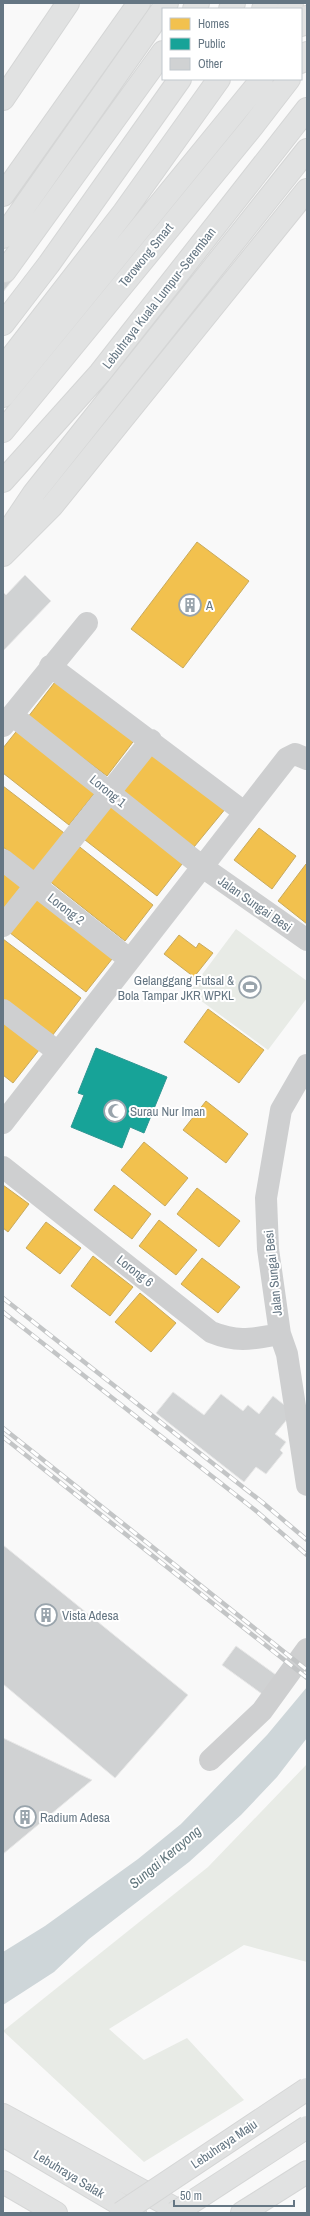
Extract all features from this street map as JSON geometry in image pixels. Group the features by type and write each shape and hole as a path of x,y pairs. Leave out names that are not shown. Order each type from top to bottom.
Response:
{"highway":[{"path":"3,79 54,3"},
{"path":"3,100 68,3"},
{"path":"3,195 139,3"},
{"path":"3,237 162,10"},
{"path":"5,271 162,53"},
{"path":"3,324 49,264 179,80"},
{"path":"3,368 107,234 213,87 224,80"},
{"name":"Terowong Smart","path":"3,396 261,80"},
{"name":"Terowong Smart","path":"3,431 252,127 288,80"},
{"name":"Lebuhraya Kuala Lumpur–Seremban","path":"3,482 100,373 307,109"},
{"path":"3,539 34,493 307,150"},
{"path":"3,555 52,506 307,190"},
{"name":"Lebuhraya Maju","path":"121,2213 307,2088"},
{"path":"3,2115 183,2213"},
{"path":"175,2213 307,2127"},
{"name":"Lebuhraya Salak","path":"3,2135 135,2213"},
{"path":"242,2213 307,2172"},
{"path":"3,2182 56,2213"},
{"path":"130,2184 160,2213"}],"street":[{"path":"8,720 50,666 87,623"},
{"path":"50,666 151,740 244,812"},
{"name":"Lorong 1","path":"8,720 110,791 204,868"},
{"path":"3,926 151,740"},
{"path":"3,1123 129,959 204,868 244,812 287,758 295,754 307,759"},
{"name":"Lorong 2","path":"3,860 129,959"},
{"name":"Jalan Sungai Besi","path":"204,868 307,940"},
{"path":"3,1010 58,1052"},
{"name":"Jalan Sungai Besi","path":"307,1066 281,1110 266,1198 268,1249 280,1334 287,1354 307,1485"},
{"name":"Lorong 6","path":"3,1167 211,1332 228,1338 246,1340 280,1334"},
{"path":"210,1760 262,1711 307,1649"}],"shaded area":[{"name":"Gelanggang Futsal & Bola Tampar JKR WPKL","path":"236,929 307,981 307,998 268,1050 189,992"},
{"path":"307,1764 307,1962 244,1945 109,2029 144,2060 187,2038 244,2100 144,2162 3,2031 208,1867"}],"water":[{"name":"Sungai Kerayong","path":"307,1687 307,1738 277,1777 241,1815 189,1862 89,1939 54,1972 3,2005 3,1952 45,1926 138,1859 181,1824 267,1735"}],"building: Homes":[{"name":"A","path":"197,542 249,581 183,668 131,629"},
{"path":"58,678 136,738 107,776 28,717"},
{"path":"19,728 98,789 69,825 3,773 3,748"},
{"path":"150,748 226,808 194,847 118,788"},
{"path":"3,786 68,836 38,874 3,847"},
{"path":"110,799 186,859 157,896 80,836"},
{"path":"259,828 296,856 272,889 234,860"},
{"path":"76,844 153,905 125,941 48,880"},
{"path":"307,864 307,924 278,901"},
{"path":"3,865 27,885 3,915"},
{"path":"35,891 116,954 86,992 5,929"},
{"path":"179,935 196,948 199,943 213,953 194,977 164,954"},
{"path":"3,939 81,998 52,1036 3,999"},
{"path":"208,1009 264,1050 239,1083 184,1042"},
{"path":"3,1014 43,1045 13,1083 3,1075"},
{"path":"206,1101 248,1134 226,1163 183,1130"},
{"path":"144,1142 188,1178 165,1206 121,1170"},
{"path":"3,1185 29,1204 8,1232 3,1228"},
{"path":"114,1185 151,1214 132,1239 94,1210"},
{"path":"197,1188 240,1221 219,1247 177,1214"},
{"path":"159,1220 197,1250 176,1275 139,1246"},
{"path":"46,1222 81,1248 60,1274 26,1248"},
{"path":"93,1256 133,1287 110,1316 71,1286"},
{"path":"202,1258 240,1287 218,1313 181,1284"},
{"path":"140,1293 176,1323 151,1352 115,1322"}],"building: Public":[{"name":"Surau Nur Iman","path":"96,1048 167,1077 144,1133 130,1127 122,1148 71,1127 84,1095 78,1093"}],"building: Other":[{"path":"3,269 14,278 3,292"},
{"path":"25,575 51,601 3,651 3,592 6,595"},
{"path":"173,1392 204,1415 221,1394 243,1411 248,1405 259,1414 273,1396 293,1412 275,1434 286,1442 280,1450 283,1453 266,1474 256,1467 244,1482 156,1413"},
{"name":"Vista Adesa","path":"3,1545 188,1695 115,1778 3,1684"},
{"path":"236,1646 283,1680 269,1699 222,1665"},
{"name":"Radium Adesa","path":"3,1738 92,1780 3,1854"}],"railway":[{"path":"3,1298 262,1502 307,1540"},
{"path":"3,1312 255,1510 307,1555"},
{"path":"3,1428 307,1670"},
{"path":"3,1437 307,1678"}],"place":[{"name":"A","path":"190,605"},
{"name":"Gelanggang Futsal & Bola Tampar JKR WPKL","path":"250,987"},
{"name":"Surau Nur Iman","path":"115,1111"},
{"name":"Vista Adesa","path":"46,1615"},
{"name":"Radium Adesa","path":"25,1817"}]}
